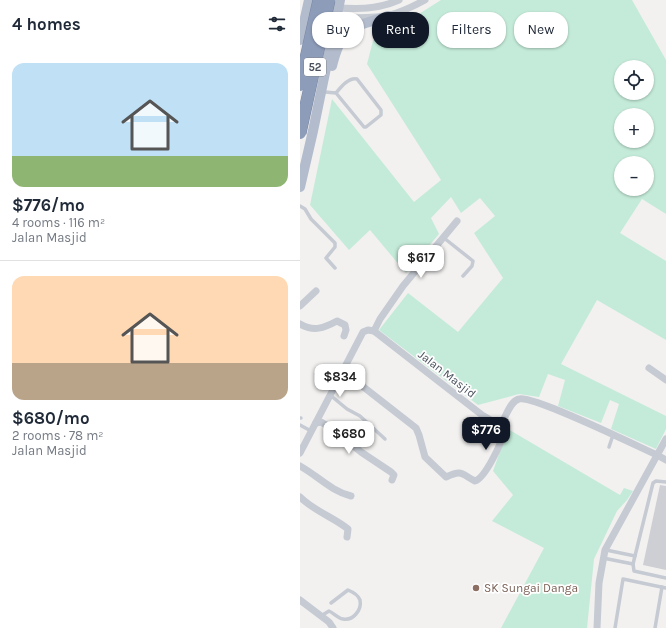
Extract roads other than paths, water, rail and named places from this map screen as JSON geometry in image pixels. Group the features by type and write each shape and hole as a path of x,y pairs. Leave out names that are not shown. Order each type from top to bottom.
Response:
{"highway":[{"name":"52","path":"300,85 312,1"},
{"name":"52","path":"300,133 335,6"}],"main road":[{"path":"300,41 306,16 312,1"},
{"path":"313,131 330,92 338,43 344,34 354,27 372,21"},
{"path":"300,41 306,36 312,34"},
{"path":"300,186 330,48"}],"street":[{"path":"312,1 335,6 373,8 399,0"},
{"path":"401,12 425,0"},
{"path":"335,6 354,18 372,17"},
{"path":"306,16 335,6"},
{"path":"300,451 363,332 368,330 374,331 380,319 403,286 457,221"},
{"path":"300,306 316,291"},
{"path":"300,324 313,329 320,329 337,321 345,325 346,330 344,336"},
{"name":"Jalan Masjid","path":"374,331 482,415 496,424 501,424"},
{"path":"649,368 666,380"},
{"path":"343,371 416,428 425,457 446,477 456,473 462,473 475,481 480,479 489,465 501,440 503,434 501,424 513,403 516,400 524,398 540,403 658,455 666,460"},
{"path":"316,423 321,422 331,428 361,452 391,472 394,475 392,480"},
{"path":"597,628 599,583 605,550 666,439"},
{"path":"300,466 340,493 351,496"},
{"path":"300,497 307,504 348,529 347,537"},
{"path":"300,600 329,622 333,628"}],"lane":[{"path":"350,79 357,79 382,110 381,115 364,127 330,92 350,79"},
{"path":"300,206 305,209 311,219 335,243 335,247 326,258 335,268"},
{"path":"444,238 473,261 472,266 464,276"},
{"path":"316,374 334,387"},
{"path":"330,395 347,409 360,416 385,439"},
{"path":"300,425 311,431"},
{"path":"610,447 613,435"},
{"path":"666,482 656,481 653,483 633,564 634,571 666,578"},
{"path":"605,550 635,556"},
{"path":"603,558 633,564"},
{"path":"615,628 623,579 664,587 655,628"},
{"path":"321,616 329,611 339,618 352,618 360,609 360,600 355,593 348,590 331,603"}],"place":[{"name":"SK Sungai Danga","path":"476,588"}]}
